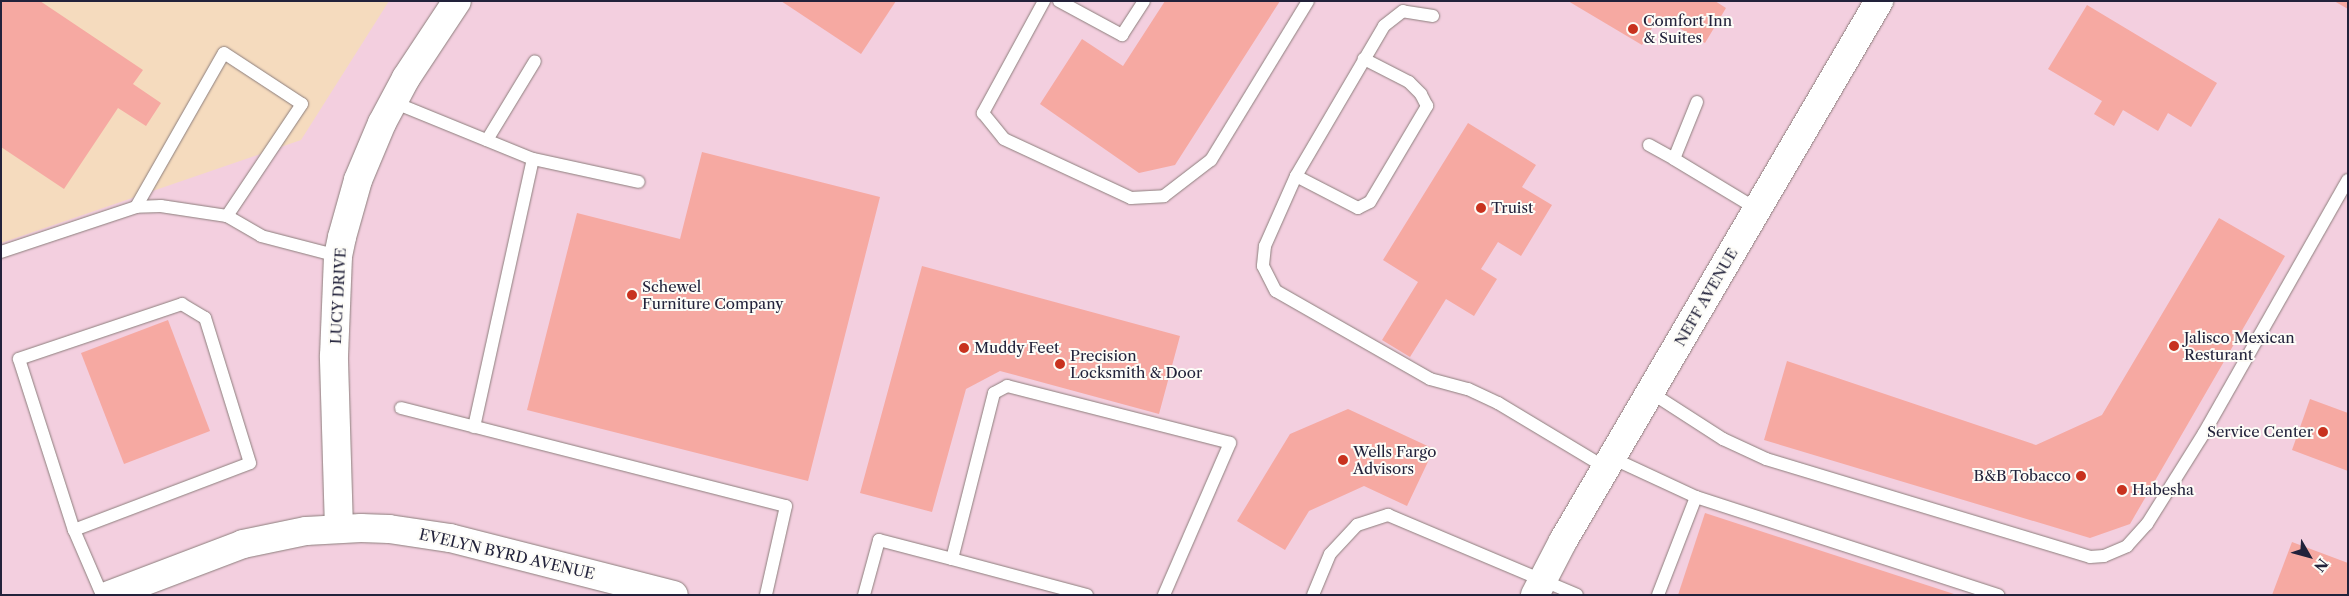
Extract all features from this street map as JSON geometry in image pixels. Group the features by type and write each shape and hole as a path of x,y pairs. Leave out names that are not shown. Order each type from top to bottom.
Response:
{"street":[{"name":"LUCY DRIVE","path":"339,529 334,356 338,256 358,180 393,102 457,1"},
{"name":"NEFF AVENUE","path":"1539,588 1650,392 1879,1"},
{"name":"EVELYN BYRD AVENUE","path":"109,595 243,544 298,533 339,529 389,529 450,538 674,595"}],"lane":[{"path":"1044,1 983,113 1004,139 1131,198 1164,196 1211,160 1308,1"},
{"path":"1059,1 1122,35 1144,1"},
{"path":"1433,16 1403,11 1384,26 1296,176 1265,246 1263,266 1276,290 1430,379 1468,389 1498,403 1609,463 1696,497 1998,595"},
{"path":"136,207 224,54 302,104 228,216"},
{"path":"1296,176 1358,208 1370,202 1422,114 1426,106 1421,94 1409,82 1364,59"},
{"path":"487,140 535,61"},
{"path":"393,102 533,159 639,182"},
{"path":"1674,159 1697,102"},
{"path":"1649,145 1757,210"},
{"path":"474,427 533,159"},
{"path":"1650,392 1722,438 1766,459 2090,557 2104,556 2127,546 2148,524 2204,433 2348,180"},
{"path":"1,252 136,207 161,206 228,216 261,236 338,256"},
{"path":"74,530 250,463 205,318 182,304 19,359 74,530 102,595"},
{"path":"952,559 994,393 1007,386 1230,443 1164,595"},
{"path":"401,408 786,506 766,595"},
{"path":"1658,595 1696,497"},
{"path":"1313,595 1330,554 1357,526 1388,515 1539,588 1577,595"},
{"path":"864,595 879,540 1087,595"}],"shaded area":[{"path":"389,1 2348,1 2348,595 1,595 1,243 301,140"}],"building":[{"path":"1,1 40,1 143,70 133,84 161,103 146,126 118,108 64,189 1,147"},
{"path":"781,1 896,1 861,54"},
{"path":"1165,1 1280,1 1175,165 1139,173 1040,104 1082,39 1123,66"},
{"name":"Comfort Inn & Suites","path":"1568,1 1715,1 1726,8 1705,43 1659,16 1642,45"},
{"path":"2334,1 2348,1 2348,9"},
{"path":"2087,5 2217,83 2191,127 2168,113 2158,131 2123,110 2114,126 2094,114 2102,101 2048,69"},
{"path":"1468,123 1536,165 1522,187 1552,205 1521,256 1498,242 1481,269 1497,279 1474,316 1446,299 1410,357 1382,340 1418,282 1383,260"},
{"path":"702,152 880,197 808,481 527,410 577,213 680,239"},
{"path":"2219,218 2285,256 2130,524 2090,538 1764,440 1787,361 2036,445 2102,415"},
{"path":"922,266 1180,336 1159,414 1000,371 966,389 932,512 860,493"},
{"path":"168,320 210,431 124,464 81,353"},
{"name":"Service Center","path":"2310,399 2348,413 2348,471 2292,450"},
{"path":"1348,409 1434,449 1407,506 1364,486 1309,511 1285,550 1237,521 1290,434"},
{"path":"1705,513 1954,594 1954,595 1678,595"},
{"path":"2292,542 2348,563 2348,595 2272,595"}],"place":[{"name":"Comfort Inn & Suites","path":"1633,29"},
{"name":"Truist","path":"1481,208"},
{"name":"Schewel Furniture Company","path":"632,295"},
{"name":"Jalisco Mexican Resturant","path":"2174,346"},
{"name":"Muddy Feet","path":"964,348"},
{"name":"Precision Locksmith & Door","path":"1060,364"},
{"name":"Service Center","path":"2323,432"},
{"name":"Wells Fargo Advisors","path":"1343,460"},
{"name":"B&B Tobacco","path":"2081,476"},
{"name":"Habesha","path":"2122,490"}]}
